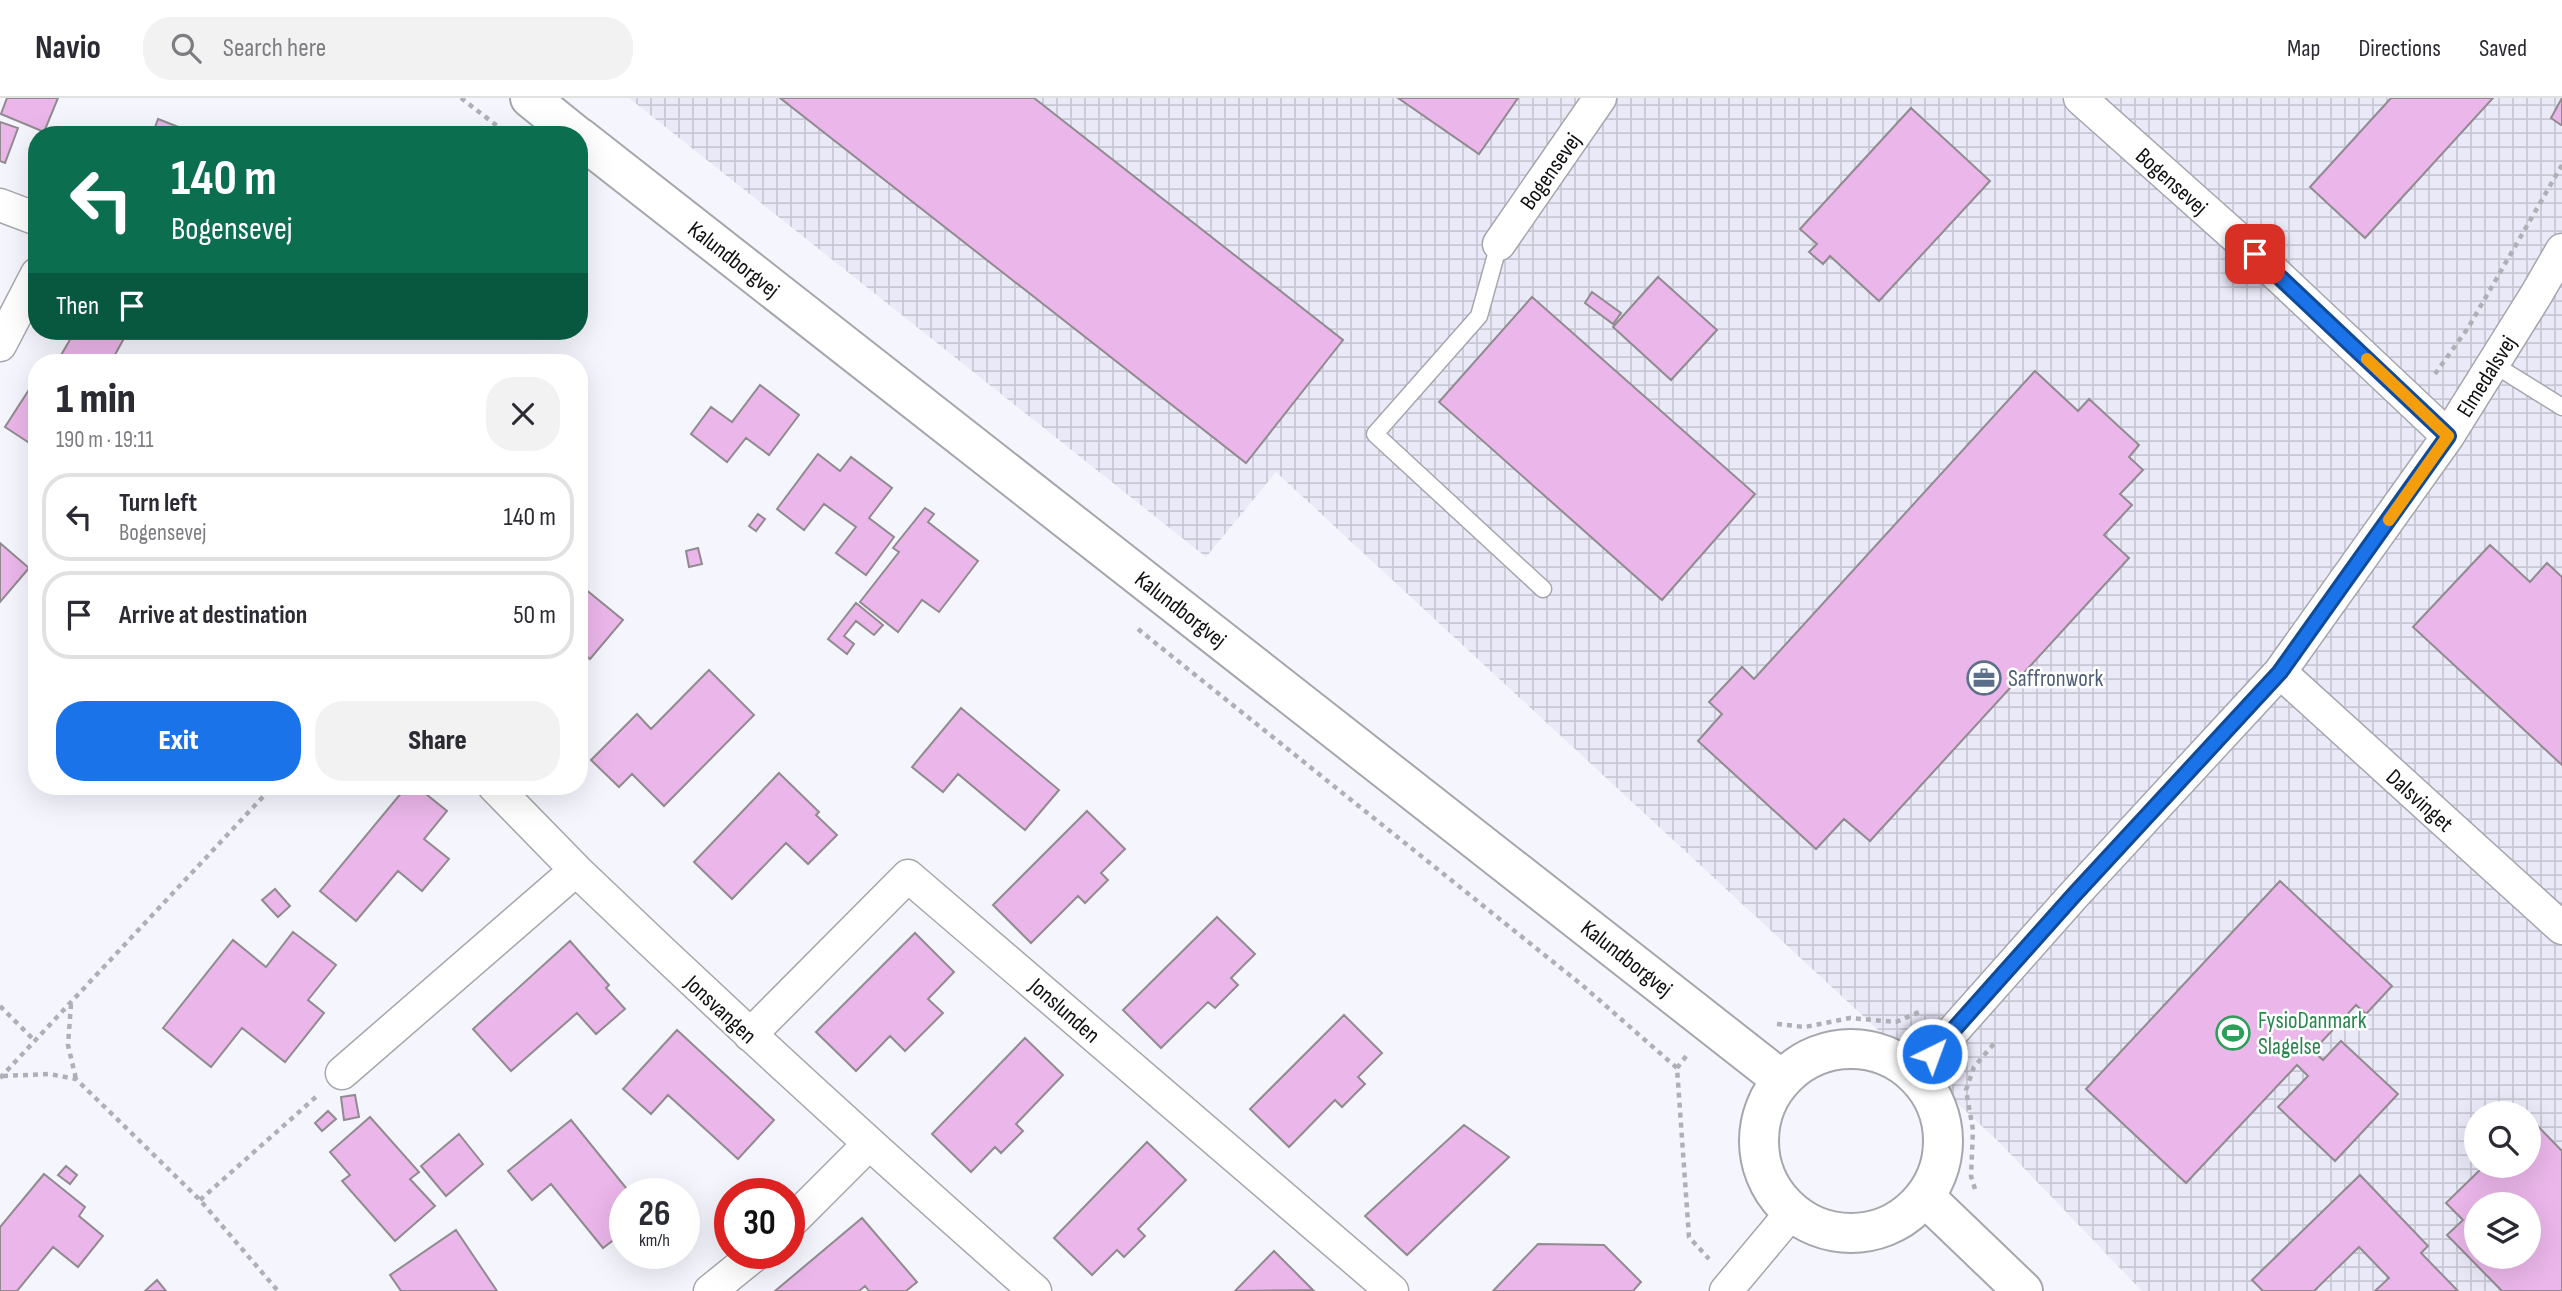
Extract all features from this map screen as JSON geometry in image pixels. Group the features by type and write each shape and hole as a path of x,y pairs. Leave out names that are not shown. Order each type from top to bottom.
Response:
{"street":[{"name":"Kalundborgvej","path":"530,98 565,126"},
{"name":"Bogensevej","path":"1499,244 1600,98"},
{"name":"Bogensevej","path":"2080,98 2255,254 2448,436"},
{"name":"Kalundborgvej","path":"588,144 1782,1080"},
{"path":"0,205 28,216"},
{"name":"Elmedalsvej","path":"1914,1074 2073,896 2280,672 2448,436 2562,250"},
{"path":"0,345 28,291"},
{"name":"Dalsvinget","path":"2280,672 2562,928"},
{"name":"Jonsvangen","path":"503,795 576,870 750,1035 1035,1291"},
{"path":"342,1073 576,870"},
{"name":"Jonslunden","path":"750,1035 908,876 1392,1291"},
{"path":"1852,1050 1890,1058 1914,1074 1931,1095 1941,1120 1941,1160 1938,1173 1925,1197 1903,1217 1877,1230 1847,1233 1818,1227 1792,1212 1773,1190 1761,1163 1759,1133 1766,1105 1782,1080 1805,1061 1833,1051 1852,1050"},
{"path":"805,1208 869,1144"},
{"path":"1925,1197 2023,1291"},
{"path":"1729,1287 1792,1212"},
{"path":"710,1291 737,1269"}],"lane":[{"path":"1499,244 1479,316 1375,434 1543,589"},
{"path":"2493,364 2562,407"}],"path":[{"path":"461,98 497,126"},
{"name":"Elmedalsvej","path":"2413,403 2468,328 2562,165"},
{"path":"1130,623 1582,985 1677,1068 1689,1237 1729,1287"},
{"path":"1,1077 265,795"},
{"path":"71,1003 68,1045 76,1079 200,1200 278,1291"},
{"path":"0,1006 35,1041"},
{"path":"200,1200 342,1073"},
{"path":"1,1077 49,1074 76,1079"}],"shaded area":[{"path":"629,98 2562,98 2562,1291 2142,1291 1998,1141 1276,472 1206,557"}],"building":[{"path":"7,98 58,98 46,126 30,126 1,114"},
{"path":"780,98 1034,98 1343,340 1246,463"},
{"path":"1398,98 1518,98 1479,154"},
{"path":"2391,98 2493,98 2365,238 2310,187"},
{"path":"2562,98 2562,124 2561,125 2551,118"},
{"path":"1911,108 1990,181 1879,301 1830,256 1823,264 1809,252 1817,244 1800,229"},
{"path":"158,119 176,126 155,126"},
{"path":"0,122 18,128 5,163 0,161"},
{"path":"1658,277 1717,330 1671,380 1613,327"},
{"path":"1592,292 1621,313 1613,324 1585,303"},
{"path":"1532,297 1755,494 1662,600 1439,402"},
{"path":"70,340 123,340 115,354 62,354"},
{"path":"2035,371 2078,411 2089,399 2139,445 2129,457 2143,470 2120,494 2132,505 2104,535 2129,558 1870,841 1844,819 1816,849 1698,741 1722,714 1709,702 1742,667 1754,679"},
{"path":"760,385 799,415 769,455 746,438 727,462 691,434 711,407 732,422"},
{"path":"28,391 28,442 5,427"},
{"path":"818,454 840,471 851,457 892,488 869,518 894,537 866,575 836,553 856,527 824,504 804,530 777,509"},
{"path":"925,508 934,514 928,522 978,561 939,612 922,600 898,632 860,602 899,552 893,548"},
{"path":"758,514 765,519 756,531 749,526"},
{"path":"0,543 28,569 0,602"},
{"path":"2490,545 2530,582 2547,563 2562,577 2562,765 2413,627"},
{"path":"698,548 702,564 689,567 686,551"},
{"path":"588,591 623,620 590,659 588,657"},
{"path":"856,603 883,625 874,635 856,621 844,636 854,644 847,654 828,639"},
{"path":"709,670 754,715 664,806 632,774 619,787 591,760 637,714 651,729"},
{"path":"961,708 1059,790 1025,830 958,774 943,792 912,767"},
{"path":"779,773 819,812 816,815 837,835 808,864 786,843 732,899 694,862"},
{"path":"400,795 427,795 447,811 424,839 449,859 422,891 398,871 356,921 320,891"},
{"path":"1087,811 1125,849 1101,873 1108,880 1085,903 1078,896 1031,943 993,905"},
{"path":"2280,881 2392,986 2366,1014 2356,1005 2313,1051 2323,1060 2341,1041 2398,1094 2335,1161 2278,1107 2308,1076 2297,1065 2186,1183 2086,1089"},
{"path":"275,889 290,906 278,917 262,900"},
{"path":"1217,917 1255,954 1231,978 1238,985 1215,1008 1208,1002 1161,1048 1123,1010"},
{"path":"293,932 336,965 308,1000 324,1013 285,1062 242,1028 211,1067 163,1028 233,940 266,967"},
{"path":"915,933 954,972 928,999 943,1013 905,1051 890,1036 856,1071 816,1032"},
{"path":"570,941 609,985 606,988 625,1009 596,1034 577,1013 511,1071 473,1029"},
{"path":"1344,1015 1382,1053 1358,1077 1365,1084 1342,1107 1335,1100 1289,1147 1250,1109"},
{"path":"677,1030 774,1120 738,1159 668,1095 651,1114 623,1089"},
{"path":"1025,1038 1063,1075 1016,1124 1023,1131 1001,1153 995,1147 971,1172 932,1134"},
{"path":"355,1095 359,1117 344,1120 341,1097"},
{"path":"328,1111 336,1119 322,1131 315,1123"},
{"path":"370,1117 419,1172 410,1179 435,1206 395,1241 342,1181 350,1175 330,1152"},
{"path":"571,1120 618,1178 609,1178 609,1243 603,1248 551,1184 532,1200 508,1171"},
{"path":"1464,1125 1509,1157 1407,1255 1365,1216"},
{"path":"2541,1129 2562,1151 2562,1291 2502,1291 2480,1269 2541,1269 2541,1192 2464,1192 2464,1252 2447,1235 2463,1220 2446,1203 2472,1178 2541,1178"},
{"path":"459,1134 483,1164 446,1196 421,1166"},
{"path":"1147,1142 1186,1180 1138,1229 1145,1236 1124,1257 1117,1250 1092,1275 1054,1238"},
{"path":"66,1166 77,1175 70,1184 58,1175"},
{"path":"44,1174 85,1207 79,1216 103,1236 78,1267 53,1247 17,1291 0,1291 0,1227"},
{"path":"2360,1175 2428,1246 2421,1253 2458,1291 2375,1291 2389,1278 2359,1247 2314,1291 2263,1291 2252,1280"},
{"path":"862,1218 917,1282 906,1291 869,1291 865,1286 859,1291 775,1291 801,1269 805,1269 805,1266"},
{"path":"456,1230 497,1291 401,1291 390,1275"},
{"path":"1538,1244 1604,1245 1641,1282 1633,1291 1493,1291"},
{"path":"1274,1251 1313,1290 1235,1291"},
{"path":"157,1280 166,1291 145,1291"}],"slow traffic":[{"path":"2367,359 2448,436 2389,520"}],"place":[{"name":"Saffronwork","path":"1984,678"},
{"name":"FysioDanmark Slagelse","path":"2233,1033"}],"route":[{"path":"1932,1054 2073,896 2280,672 2448,436 2255,254"}]}
